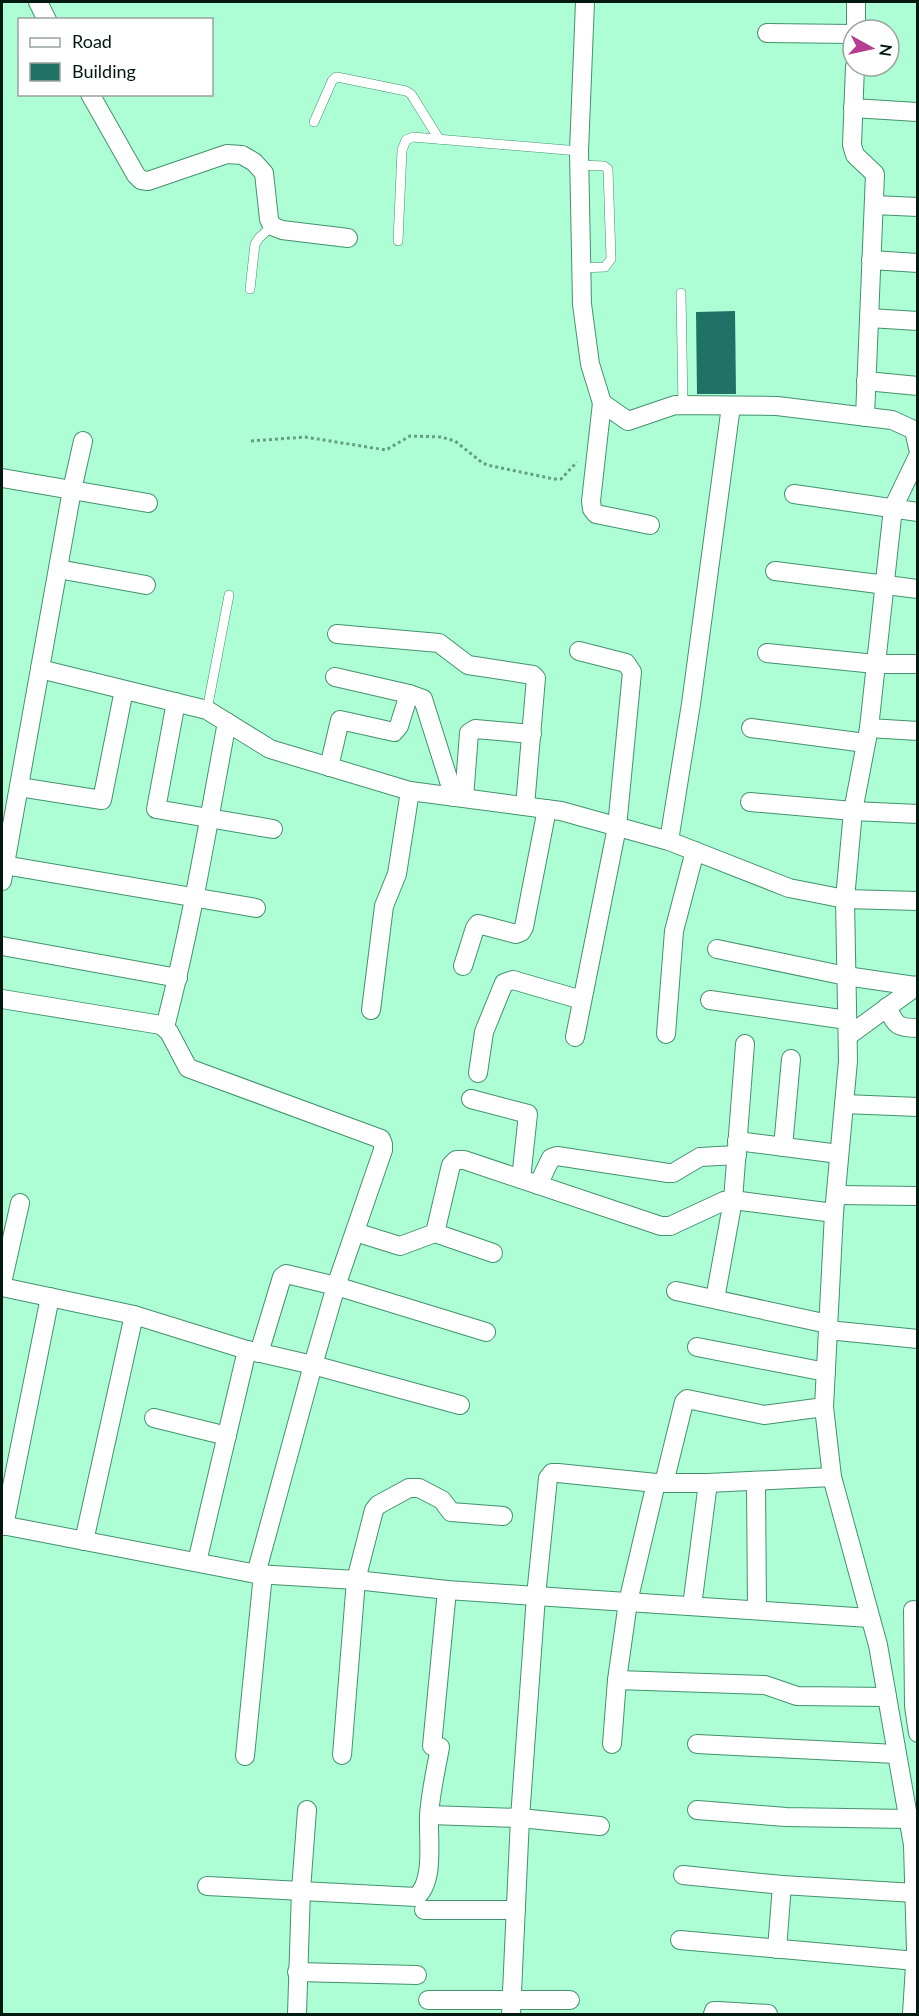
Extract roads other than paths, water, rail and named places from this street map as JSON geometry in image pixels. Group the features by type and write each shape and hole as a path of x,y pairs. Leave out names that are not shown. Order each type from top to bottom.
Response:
{"street":[{"path":"38,2 46,18"},
{"path":"585,2 579,158 582,304 590,364 602,403 592,509 596,514 651,525"},
{"path":"856,2 856,18"},
{"path":"767,33 841,34"},
{"path":"854,78 853,151 875,174 865,417"},
{"path":"91,96 141,180 148,181 227,154 242,155 254,162 264,173 269,219 272,226 282,230 348,238"},
{"path":"853,108 917,112"},
{"path":"874,204 918,207"},
{"path":"871,260 918,263"},
{"path":"869,318 918,321"},
{"path":"866,381 918,386"},
{"path":"602,403 628,421 675,405 777,406 892,420 914,430 918,448"},
{"path":"669,841 691,704 731,406"},
{"path":"83,441 72,490 3,873 195,897 256,908"},
{"path":"912,2014 916,1953 913,1845 908,1819 910,1793 896,1754 878,1645 832,1477 824,1407 835,1204 848,1061 845,899 854,811 867,736 892,508 918,456"},
{"path":"2,478 148,503"},
{"path":"794,494 918,512"},
{"path":"58,569 146,585"},
{"path":"775,571 918,589"},
{"path":"337,634 439,643 468,665 532,675 536,678 525,806"},
{"path":"575,1037 616,827 632,672 626,663 579,651"},
{"path":"767,653 875,664 918,664"},
{"path":"40,669 207,710 270,749 410,791 547,809 669,841 780,885 845,899 918,901"},
{"path":"335,677 423,699 459,798"},
{"path":"19,787 102,800 124,690"},
{"path":"329,767 340,720 394,732 399,726 409,694"},
{"path":"176,702 156,809 273,829"},
{"path":"227,722 195,897 165,1027 188,1068 381,1139 383,1150 336,1286 312,1365 260,1574 244,1756"},
{"path":"751,728 867,736 918,731"},
{"path":"459,798 471,730 532,734"},
{"path":"371,1010 384,906 397,874 410,791"},
{"path":"750,802 918,814"},
{"path":"463,966 478,924 516,934 524,927 547,809"},
{"path":"666,1034 676,921 695,851"},
{"path":"2,946 178,978"},
{"path":"717,949 846,976 916,986"},
{"path":"478,1073 484,1032 504,983 508,980 582,1000"},
{"path":"710,1000 847,1028 887,1007 916,986"},
{"path":"2,999 165,1027"},
{"path":"887,1007 899,1027 918,1028"},
{"path":"715,1299 733,1200 745,1044"},
{"path":"783,1147 791,1059"},
{"path":"471,1099 528,1114 521,1179"},
{"path":"844,1104 918,1107"},
{"path":"538,1185 547,1162 557,1156 673,1173 700,1157 737,1148 783,1147 839,1154"},
{"path":"435,1233 451,1165 456,1160 464,1160 661,1226 670,1226 724,1201 835,1204 918,1196"},
{"path":"20,1203 2,1285 134,1315 253,1351 460,1405"},
{"path":"355,1232 400,1246 435,1233 493,1253"},
{"path":"197,1562 227,1436 253,1351 283,1274 336,1286 486,1332"},
{"path":"676,1291 828,1327 918,1339"},
{"path":"50,1297 3,1526 260,1574 356,1580 447,1590 870,1618"},
{"path":"84,1541 134,1315"},
{"path":"697,1347 826,1372"},
{"path":"612,1744 617,1680 628,1602 684,1402 687,1399 764,1415 824,1407"},
{"path":"154,1418 227,1436"},
{"path":"512,2008 520,1818 536,1596 548,1478 552,1473 660,1483 708,1483 832,1477"},
{"path":"756,1480 757,1610"},
{"path":"692,1606 708,1483"},
{"path":"342,1755 356,1580 374,1510 378,1505 409,1488 419,1488 442,1500 452,1512 503,1516"},
{"path":"207,1886 416,1897 423,1892 430,1861 429,1815 447,1590"},
{"path":"914,1610 914,1706 918,1733"},
{"path":"617,1680 765,1685 797,1696 887,1697"},
{"path":"697,1744 896,1754"},
{"path":"297,2014 301,1890 307,1810"},
{"path":"697,1810 786,1817 908,1819"},
{"path":"429,1815 520,1818 600,1826"},
{"path":"683,1875 782,1885 915,1893"},
{"path":"777,1949 782,1885"},
{"path":"424,1910 516,1910"},
{"path":"680,1940 777,1949 916,1953"},
{"path":"297,1972 417,1976"},
{"path":"428,2000 512,2008 570,2000"},
{"path":"713,2014 714,2011 718,2011 768,2014"}],"lane":[{"path":"314,122 332,81 336,77 406,91 411,94 440,139"},
{"path":"398,241 402,150 406,140 412,137 579,158 608,169 611,259 605,267 581,268"},
{"path":"250,288 255,244 272,226"},
{"path":"681,293 683,405"},
{"path":"207,710 229,595"}]}
